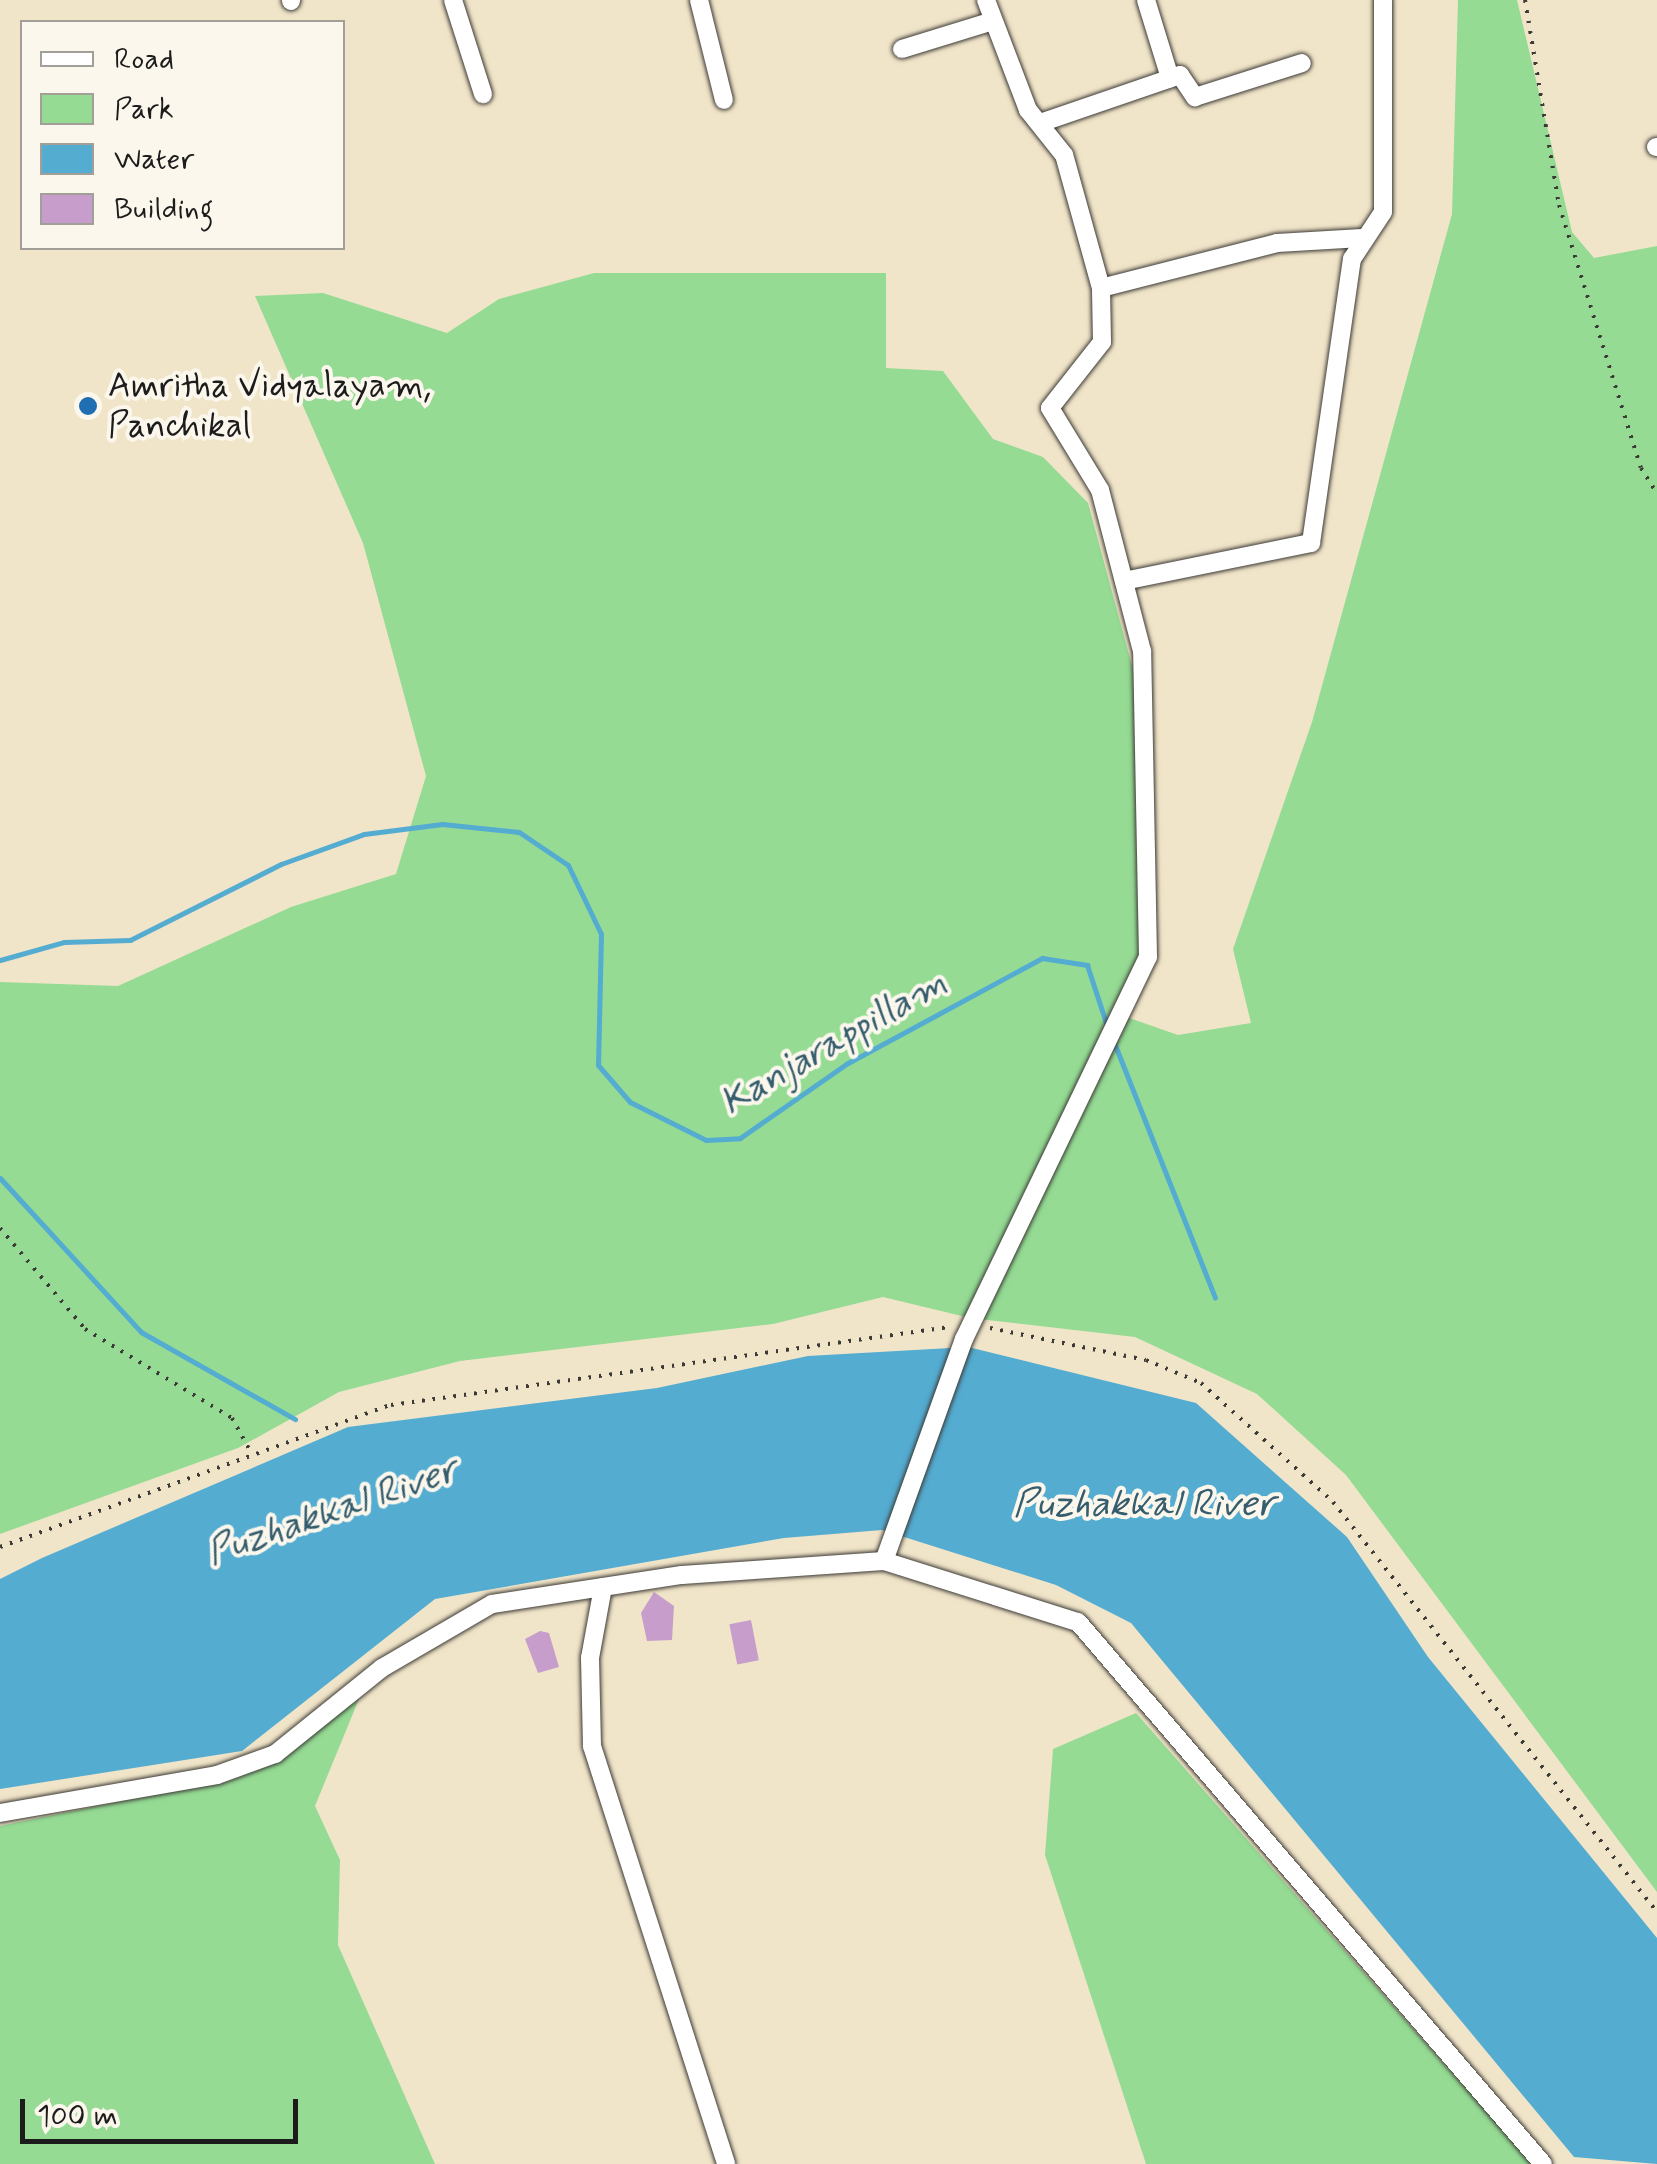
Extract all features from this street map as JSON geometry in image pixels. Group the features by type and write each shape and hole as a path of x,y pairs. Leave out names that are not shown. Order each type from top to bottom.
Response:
{"street":[{"path":"453,0 483,94"},
{"path":"700,0 724,100"},
{"path":"884,1561 964,1339 1148,957 1142,651 1100,490 1050,408 1102,342 1101,288 1064,155 1043,122 1028,110 986,0"},
{"path":"1146,0 1170,78"},
{"path":"1124,581 1311,542 1362,238 1384,212 1382,0"},
{"path":"902,49 993,21"},
{"path":"1043,122 1180,75 1195,97 1302,63"},
{"path":"1101,288 1276,243 1362,238"},
{"path":"0,1813 217,1775 275,1754 382,1668 492,1604 603,1587 884,1561 1078,1622 1543,2164"},
{"path":"603,1587 590,1658 592,1746 726,2164"}],"path":[{"path":"1524,0 1559,204 1641,468 1657,494"},
{"path":"0,1228 85,1330 232,1418 251,1452"}],"green space":[{"path":"1458,0 1517,0 1572,232 1594,258 1657,246 1657,1892 1346,1475 1257,1394 1135,1337 970,1318 883,1297 773,1324 460,1361 339,1392 238,1448 0,1534 0,982 118,986 291,907 396,874 426,776 363,543 255,296 323,293 447,333 499,299 594,273 886,273 886,368 943,371 993,439 1043,457 1088,503 1134,673 1142,960 1115,1013 1178,1035 1251,1023 1233,949 1312,722 1452,214"},
{"path":"359,1699 315,1806 340,1860 338,1945 435,2164 0,2164 0,1826 240,1777"},
{"path":"1136,1713 1536,2164 1146,2164 1045,1855 1053,1749"}],"water":[{"name":"Puzhakkal River","path":"968,1347 1196,1403 1347,1537 1428,1657 1657,1938 1657,2164 1574,2157 1131,1623 1056,1585 882,1530 784,1538 435,1599 242,1751 0,1789 0,1579 42,1558 348,1427 657,1388 808,1356"}],"building":[{"path":"654,1592 674,1606 672,1640 647,1641 641,1613"},
{"path":"751,1620 759,1660 737,1664 729,1624"},
{"path":"540,1631 549,1633 559,1667 538,1673 525,1639"}],"waterway":[{"name":"Kanjarappillam","path":"0,960 64,942 130,940 281,864 364,834 442,824 519,832 568,865 601,934 598,1065 630,1102 706,1140 740,1138 846,1064 1042,958 1087,965 1107,1026"},
{"name":"Kanjarappillam","path":"1113,1040 1215,1298"},
{"path":"0,1178 141,1332 295,1419"}],"place":[{"name":"Amritha Vidyalayam, Panchikal","path":"88,406"}]}
